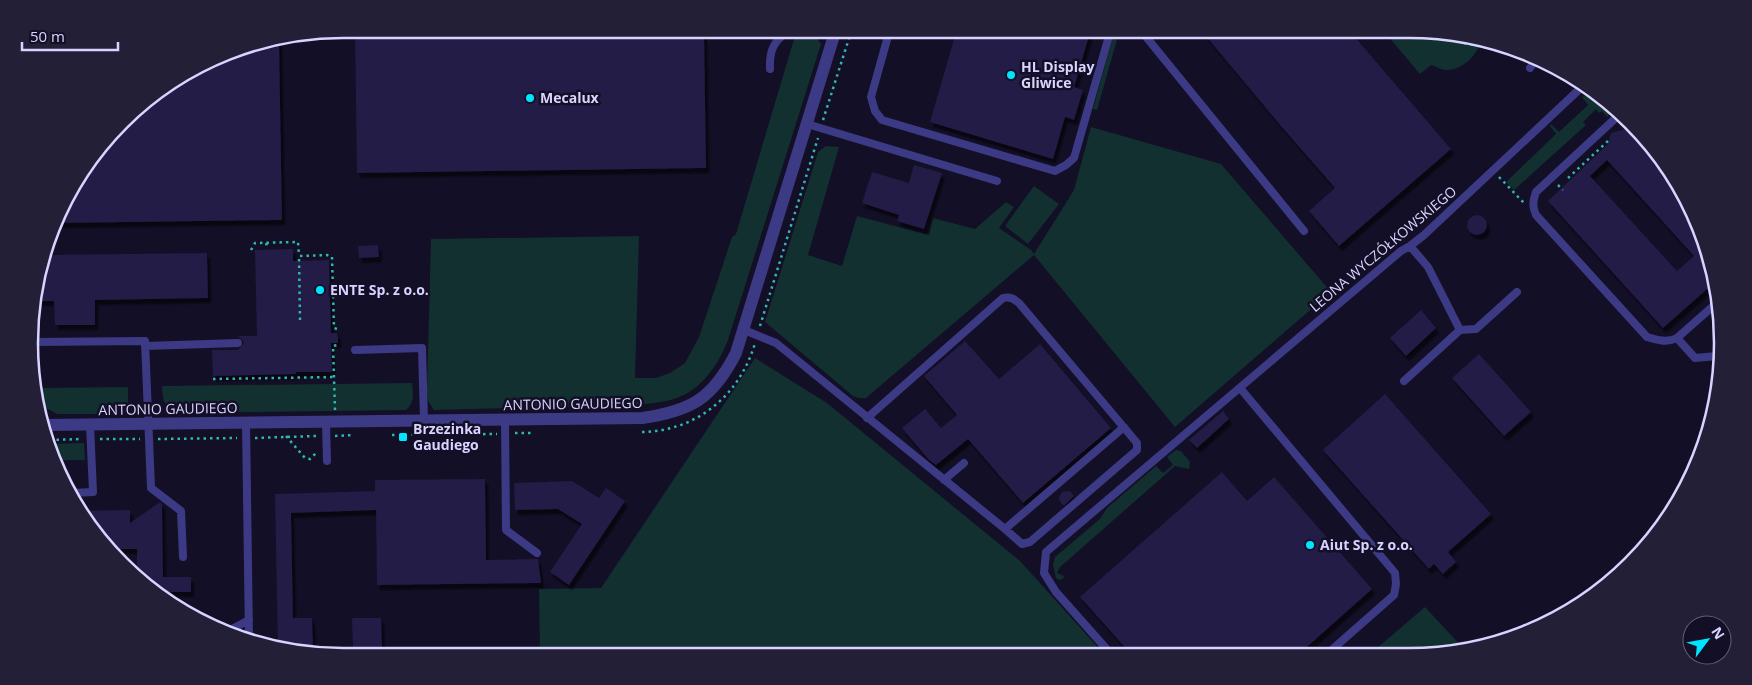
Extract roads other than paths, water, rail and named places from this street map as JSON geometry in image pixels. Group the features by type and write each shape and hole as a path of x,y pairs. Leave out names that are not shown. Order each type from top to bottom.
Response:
{"street":[{"name":"ANTONIO GAUDIEGO","path":"49,425 246,423 330,417 424,420 642,418 661,416 681,410 706,396 717,385 736,353 832,38"}],"lane":[{"path":"770,69 770,57 780,38"},
{"path":"887,38 871,97 875,111 882,120 1055,171 1066,166 1074,158 1108,38"},
{"path":"1147,38 1304,230"},
{"path":"1530,68 1533,64"},
{"name":"LEONA WYCZÓŁKOWSKIEGO","path":"1106,648 1056,592 1044,573 1046,552 1400,251 1410,246 1579,89"},
{"path":"1616,118 1536,192 1533,200 1533,208 1536,215 1647,337 1658,341 1677,338 1712,307"},
{"path":"807,124 997,181"},
{"path":"1410,246 1428,266 1460,330"},
{"path":"1404,381 1460,330 1476,329 1517,292"},
{"path":"744,330 776,343 867,418 1005,529 1022,544 1026,544 1063,514 1137,450 1137,443 1124,427 1019,304 1007,297 1003,298 867,418"},
{"path":"1677,338 1694,358 1714,356"},
{"path":"38,342 145,341 151,488 181,511 183,557"},
{"path":"145,346 238,343"},
{"path":"355,350 422,348 424,420"},
{"path":"1240,388 1395,573 1396,584 1394,594 1334,648"},
{"path":"327,461 330,417"},
{"path":"505,420 506,530 537,552"},
{"path":"246,423 249,632"},
{"path":"77,493 93,492 90,425"},
{"path":"1005,529 1019,512 1124,427"},
{"path":"944,480 964,463"},
{"path":"235,627 248,620"}],"place":[{"name":"HL Display Gliwice","path":"1011,75"},
{"name":"Mecalux","path":"530,98"},
{"name":"ENTE Sp. z o.o.","path":"320,290"},
{"name":"Brzezinka Gaudiego","path":"403,437"},
{"name":"Aiut Sp. z o.o.","path":"1310,545"}]}
